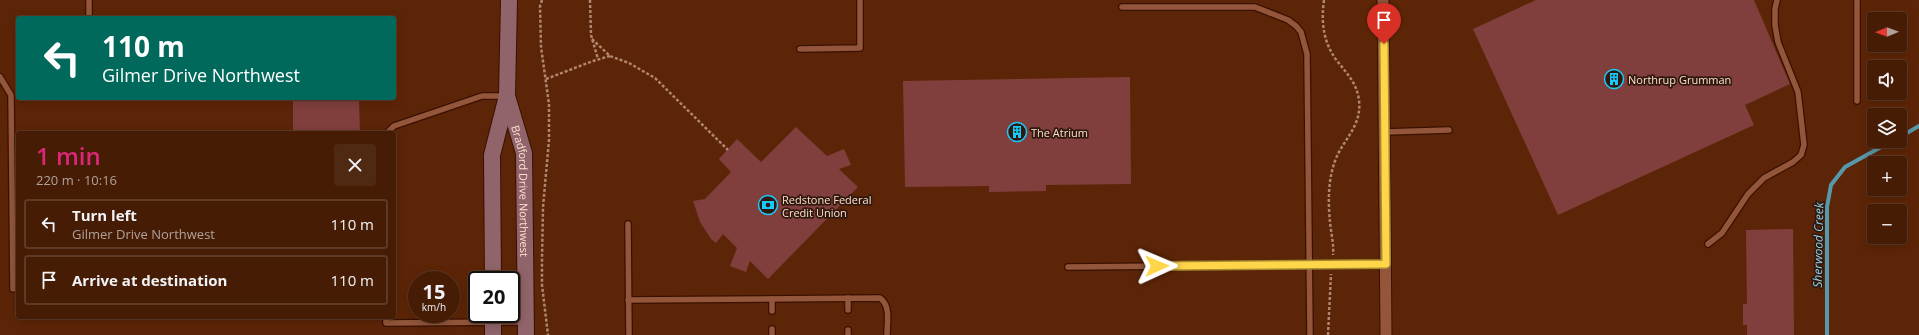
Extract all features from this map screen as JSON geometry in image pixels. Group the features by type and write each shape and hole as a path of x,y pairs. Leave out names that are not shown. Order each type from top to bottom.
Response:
{"main road":[{"name":"Bradford Drive Northwest","path":"493,271 492,155 507,96 509,0"},
{"name":"Bradford Drive Northwest","path":"507,96 524,153 526,329"}],"street":[{"path":"1383,0 1386,335"}],"lane":[{"path":"89,0 89,16"},
{"path":"800,49 860,48 860,0"},
{"path":"1708,244 1722,233 1748,194 1764,178 1794,162 1801,155 1804,145 1798,92 1778,42 1775,25 1775,9 1777,0"},
{"path":"1857,101 1859,0"},
{"path":"1122,7 1174,3 1255,7 1288,20 1302,32 1307,54 1310,335"},
{"path":"0,77 12,95 13,289"},
{"path":"389,131 394,126 482,96 507,96"},
{"path":"1384,132 1449,130"},
{"path":"628,224 629,335"},
{"path":"1068,267 1386,264"},
{"path":"848,298 848,310"},
{"path":"628,300 880,298 885,302 887,308 887,335"},
{"path":"772,299 772,311"},
{"path":"386,319 386,323 493,324 526,329"}],"path":[{"path":"542,0 540,6 541,47 546,79 549,140 543,207 542,285 548,335"},
{"path":"590,0 592,39 598,59"},
{"path":"1324,0 1322,14 1324,36 1336,59 1350,76 1359,100 1359,114 1354,128 1335,160 1331,174 1329,208 1333,251 1328,335"},
{"path":"592,39 610,56 655,78 728,150"},
{"path":"546,79 598,59 610,56"}],"building":[{"name":"Northrup Grumman","path":"1536,0 1754,0 1790,84 1745,105 1754,125 1558,215 1473,29"},
{"name":"The Atrium","path":"1130,77 1131,184 1046,185 1046,191 989,192 989,186 905,187 903,81"},
{"path":"293,100 359,100 360,131 293,131"},
{"name":"Redstone Federal Credit Union","path":"796,127 827,156 844,149 851,165 839,169 858,187 768,279 750,261 746,272 730,266 737,248 723,234 716,243 711,239 700,222 693,201 705,199 731,172 719,159 737,139 761,162"},
{"path":"1793,229 1794,335 1747,335 1747,325 1743,325 1743,304 1747,304 1746,230"}],"waterway":[{"name":"Sherwood Creek","path":"1907,133 1919,126"},
{"name":"Sherwood Creek","path":"1827,335 1827,207 1831,185 1845,167 1879,148"}],"place":[{"name":"Northrup Grumman","path":"1614,79"},
{"name":"The Atrium","path":"1017,132"},
{"name":"Redstone Federal Credit Union","path":"768,205"}],"route":[{"path":"1157,266 1386,264 1384,44"}]}
